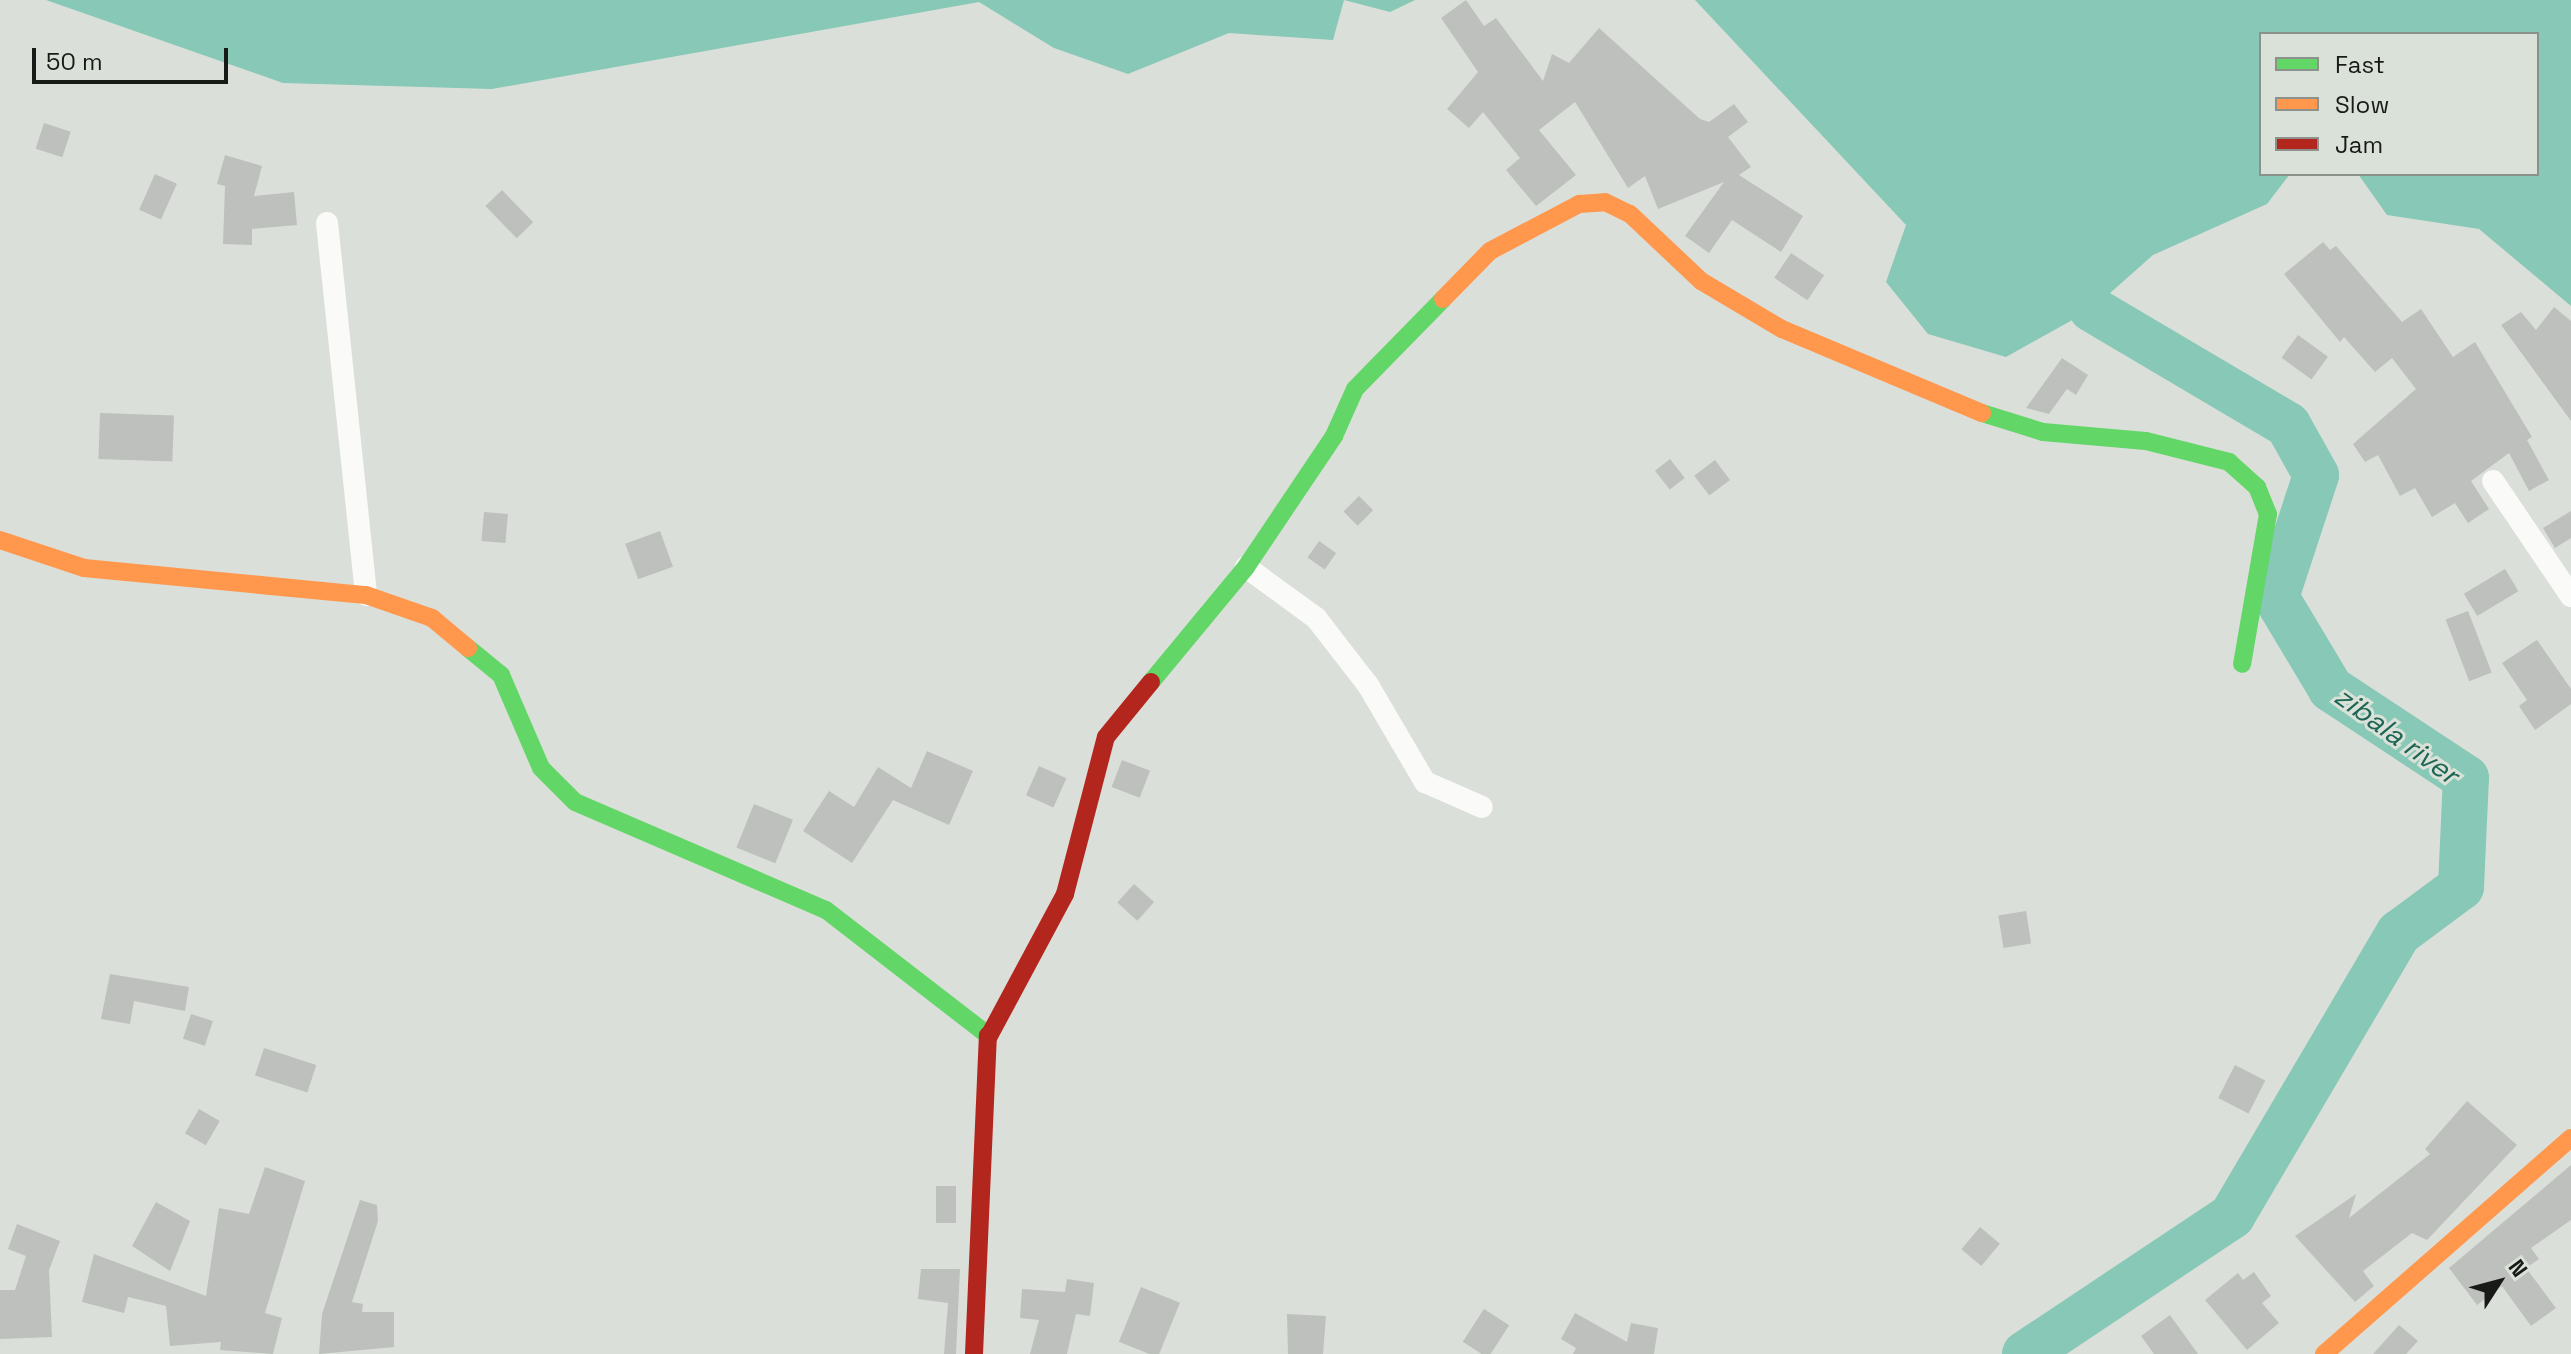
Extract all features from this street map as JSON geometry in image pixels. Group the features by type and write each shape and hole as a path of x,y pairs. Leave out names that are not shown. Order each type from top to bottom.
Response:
{"street":[{"path":"974,1354 989,1036 1065,894 1106,737 1246,567 1334,436 1355,389 1490,251 1579,204 1605,202 1630,214 1701,281 1782,329 1941,401 2043,432 2146,441 2229,462 2257,487 2268,514 2242,664"},
{"path":"327,223 366,595"},
{"path":"2493,481 2571,596"},
{"path":"0,540 84,568 366,595 432,618 501,675 541,768 575,802 826,910 989,1036"},
{"path":"1246,567 1316,618 1368,685 1425,782 1482,807"},
{"path":"2324,1354 2571,1138"}],"shaded area":[{"path":"46,0 1344,0 1333,40 1229,33 1128,74 1054,48 979,2 492,89 283,83"},
{"path":"1344,0 1415,0 1390,12"},
{"path":"1695,0 2571,0 2571,306 2479,229 2387,215 2359,176 2539,176 2539,32 2259,32 2259,176 2288,176 2267,204 2153,255 2092,309 2006,357 1928,334 1886,282 1906,225"}],"building":[{"path":"1466,0 1484,26 1496,18 1543,81 1552,54 1569,63 1599,28 1700,119 1709,122 1734,104 1748,122 1728,137 1751,167 1739,175 1803,216 1781,252 1732,220 1709,253 1685,236 1724,182 1658,209 1645,176 1628,188 1575,102 1539,130 1576,175 1536,206 1506,170 1520,158 1483,112 1469,128 1447,109 1478,72 1441,18"},
{"path":"44,123 71,132 62,157 36,149"},
{"path":"225,155 262,166 254,196 294,192 297,225 252,229 252,245 223,244 225,186 217,184"},
{"path":"155,174 177,184 161,219 139,210"},
{"path":"502,190 533,222 517,238 485,206"},
{"path":"2323,242 2330,250 2336,246 2402,322 2421,309 2453,357 2475,342 2532,437 2527,440 2549,480 2529,491 2509,453 2471,481 2489,509 2468,523 2455,503 2432,517 2415,488 2400,496 2378,455 2365,462 2353,444 2416,389 2392,358 2375,372 2344,337 2340,342 2284,274"},
{"path":"1791,253 1824,275 1807,300 1774,278"},
{"path":"2554,307 2571,321 2571,421 2501,325 2521,312 2536,330"},
{"path":"2298,335 2328,357 2311,379 2282,358"},
{"path":"2062,358 2088,375 2076,395 2067,389 2049,414 2026,408"},
{"path":"100,413 174,416 172,462 98,459"},
{"path":"1670,459 1685,478 1670,490 1655,471"},
{"path":"1715,460 1730,480 1709,496 1694,476"},
{"path":"1359,496 1373,510 1358,526 1343,512"},
{"path":"2571,511 2571,538 2555,548 2543,528"},
{"path":"484,512 508,514 505,543 481,541"},
{"path":"660,531 673,567 638,579 625,544"},
{"path":"1319,541 1336,553 1325,569 1308,557"},
{"path":"2505,569 2518,591 2477,616 2464,594"},
{"path":"2468,611 2492,673 2469,681 2446,620"},
{"path":"2537,640 2571,689 2571,704 2535,730 2519,706 2527,700 2502,663"},
{"path":"927,751 973,771 949,825 893,800 852,863 803,831 829,791 854,807 878,767 911,788"},
{"path":"1122,760 1150,771 1140,798 1112,787"},
{"path":"1039,766 1066,778 1053,807 1026,795"},
{"path":"754,804 793,820 775,863 736,848"},
{"path":"1134,884 1154,902 1137,921 1117,903"},
{"path":"2026,911 2031,944 2004,948 1998,915"},
{"path":"110,974 189,987 185,1011 134,1001 130,1024 101,1019"},
{"path":"191,1014 213,1021 205,1046 183,1039"},
{"path":"264,1048 316,1065 307,1093 255,1076"},
{"path":"2235,1065 2265,1080 2248,1113 2218,1098"},
{"path":"2467,1101 2517,1145 2427,1240 2412,1233 2363,1271 2374,1286 2355,1302 2295,1236 2356,1194 2349,1218 2430,1154 2425,1149"},
{"path":"199,1109 220,1121 206,1145 185,1133"},
{"path":"2571,1165 2571,1220 2531,1248 2539,1259 2526,1268 2556,1308 2531,1326 2502,1286 2477,1305 2449,1268"},
{"path":"265,1167 305,1181 265,1313 282,1318 273,1354 220,1350 221,1342 170,1346 166,1306 128,1297 124,1313 82,1302 94,1254 206,1296 219,1208 249,1214"},
{"path":"936,1186 956,1186 956,1223 936,1223"},
{"path":"360,1200 377,1205 378,1221 352,1302 363,1304 362,1312 394,1312 394,1347 319,1354 322,1314"},
{"path":"156,1202 190,1221 170,1271 132,1246"},
{"path":"17,1224 60,1241 49,1270 52,1337 0,1339 0,1290 15,1290 26,1256 8,1249"},
{"path":"1980,1227 2000,1244 1981,1266 1961,1249"},
{"path":"921,1269 960,1269 956,1354 944,1354 948,1303 918,1299"},
{"path":"2254,1272 2271,1296 2262,1303 2279,1323 2247,1350 2205,1300 2238,1273 2243,1280"},
{"path":"1067,1279 1094,1283 1090,1316 1076,1314 1067,1354 1030,1354 1039,1320 1020,1318 1022,1289 1065,1292"},
{"path":"1141,1287 1180,1303 1159,1354 1149,1354 1119,1342"},
{"path":"1484,1309 1509,1325 1491,1354 1482,1354 1463,1342"},
{"path":"1575,1313 1627,1342 1631,1323 1658,1328 1654,1354 1573,1354 1576,1348 1561,1339"},
{"path":"1287,1314 1326,1316 1323,1354 1288,1354"},
{"path":"2170,1315 2198,1354 2154,1354 2141,1336"},
{"path":"2399,1325 2418,1341 2406,1354 2373,1354"}],"waterway":[{"name":"zibala river","path":"2025,1354 2232,1216 2399,933 2461,887 2466,778 2331,689 2276,597 2316,475 2288,425 2092,309"}],"traffic: fast":[{"path":"1151,682 1246,567 1334,436 1355,389 1443,299"},
{"path":"1982,413 2043,432 2146,441 2229,462 2257,487 2268,514 2242,664"},
{"path":"468,648 501,675 541,768 575,802 826,910 988,1035"}],"traffic: slow":[{"path":"1443,299 1490,251 1579,204 1605,202 1630,214 1701,281 1782,329 1982,413"},
{"path":"0,540 84,568 366,595 432,618 468,648"},
{"path":"2324,1354 2571,1138"}],"traffic: jam":[{"path":"989,1036 1065,894 1106,737 1151,682"},
{"path":"974,1354 988,1035"}]}
